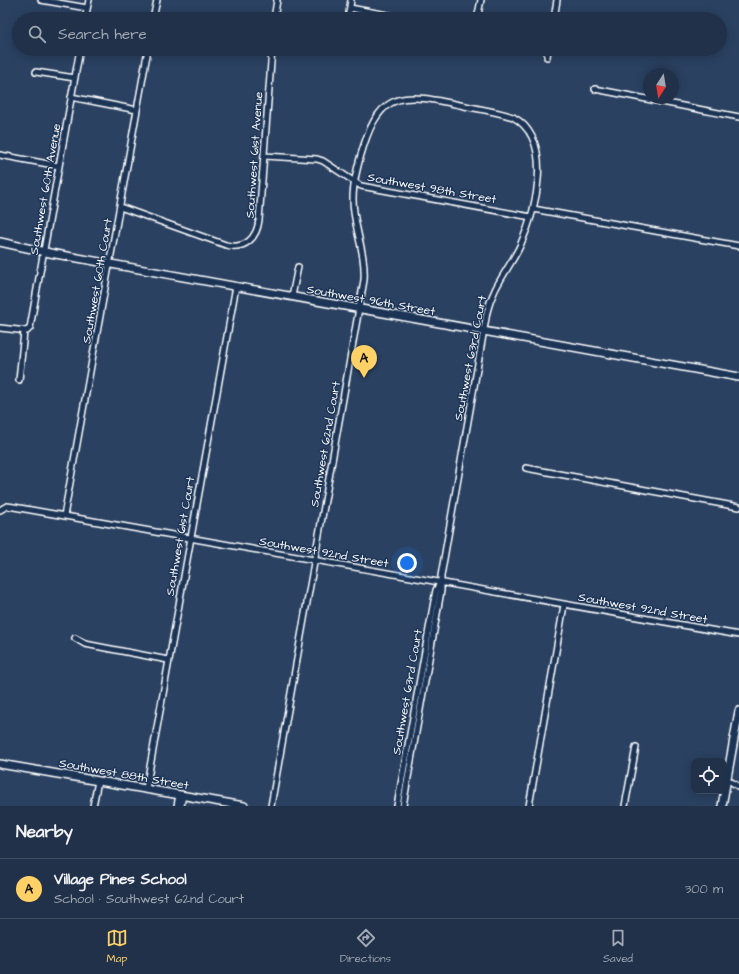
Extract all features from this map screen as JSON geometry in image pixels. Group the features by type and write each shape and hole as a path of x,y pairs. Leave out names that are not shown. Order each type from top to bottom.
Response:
{"street":[{"path":"41,0 87,8"},
{"path":"86,12 89,0"},
{"path":"154,12 157,0"},
{"path":"275,12 277,0"},
{"path":"349,12 351,0"},
{"path":"478,12 480,0"},
{"path":"555,12 558,0"},
{"path":"350,8 371,12"},
{"name":"Southwest 60th Avenue","path":"19,380 26,332 30,328 79,56"},
{"name":"Southwest 60th Court","path":"64,516 147,56"},
{"name":"Southwest 61st Avenue","path":"120,207 226,245 235,247 242,245 252,238 258,228 271,56"},
{"path":"36,72 74,78"},
{"path":"595,89 739,117"},
{"path":"71,97 137,110"},
{"name":"Southwest 62nd Court","path":"271,806 364,280 364,259 354,213 353,198 361,156 371,126 384,108 398,99 416,97 506,115 513,117 525,125"},
{"name":"Southwest 63rd Court","path":"397,806 405,778 430,634 441,590 440,582 484,331 492,294 517,252 534,209 537,150 533,137 525,125"},
{"path":"0,155 59,166"},
{"name":"Southwest 98th Street","path":"264,156 320,160 361,186 531,217"},
{"path":"534,209 739,246"},
{"name":"Southwest 96th Street","path":"0,242 739,378"},
{"path":"292,296 298,267"},
{"name":"Southwest 61st Court","path":"146,789 236,286"},
{"path":"0,328 26,332"},
{"path":"526,468 739,506"},
{"name":"Southwest 92nd Street","path":"0,510 10,506 739,635"},
{"path":"529,806 564,605"},
{"path":"75,638 85,644 168,660"},
{"path":"739,711 727,779 739,787"},
{"path":"625,806 636,747"},
{"name":"Southwest 88th Street","path":"0,764 244,806"},
{"name":"Southwest 63rd Court","path":"403,806 405,778"},
{"path":"93,806 98,780"},
{"path":"722,806 724,794"},
{"path":"177,806 181,795"},
{"path":"181,795 181,806"}],"place":[{"name":"Village Pines School","path":"364,378"}]}
